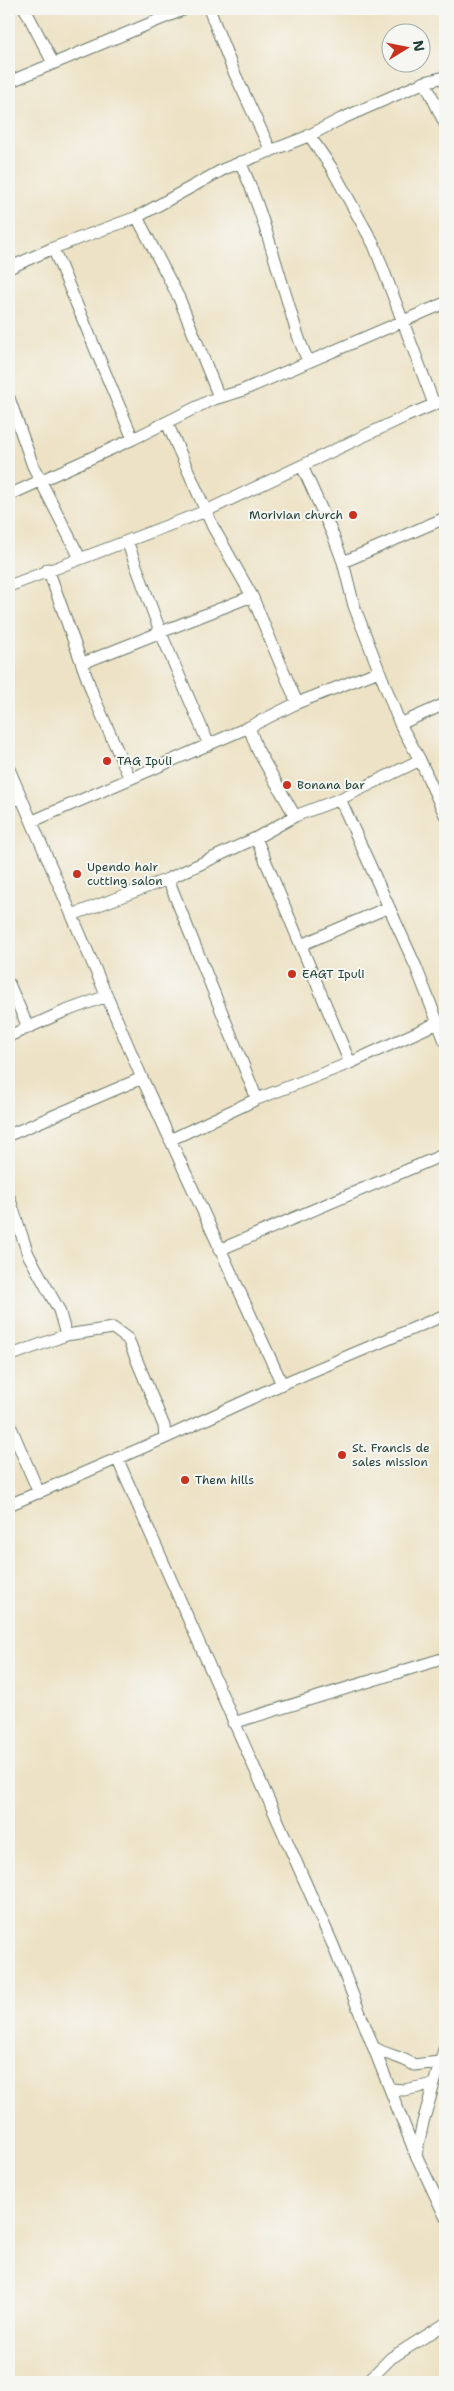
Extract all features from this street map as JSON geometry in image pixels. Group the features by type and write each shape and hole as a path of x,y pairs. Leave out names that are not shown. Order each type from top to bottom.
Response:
{"street":[{"path":"25,9 53,63"},
{"path":"9,82 158,14 186,9"},
{"path":"209,9 233,70 270,150"},
{"path":"9,268 53,248 137,217 240,162 309,135 425,82 445,77"},
{"path":"425,82 445,124"},
{"path":"309,135 370,235 434,404"},
{"path":"240,162 254,192 288,301 297,338 308,360"},
{"path":"137,217 179,298 219,397"},
{"path":"53,248 134,439"},
{"path":"9,495 134,439 219,397 242,391 308,360 404,322 445,303"},
{"path":"9,398 39,480 80,558"},
{"path":"9,586 48,569 127,542 206,511 445,400"},
{"path":"167,423 206,511 252,596 297,703"},
{"path":"302,466 343,562 354,606 366,630 379,672 400,724 420,760 445,815"},
{"path":"343,562 445,518"},
{"path":"127,542 160,631 209,744"},
{"path":"48,569 96,702 130,780"},
{"path":"83,663 252,596"},
{"path":"33,822 249,727 297,703 379,672"},
{"path":"400,724 445,704"},
{"path":"249,727 257,749 295,816"},
{"path":"72,915 168,879 256,838 295,816 340,799 420,760"},
{"path":"9,769 142,1078 219,1250 282,1384"},
{"path":"9,802 21,797"},
{"path":"340,799 416,967 445,1042"},
{"path":"256,838 350,1063"},
{"path":"168,879 257,1099"},
{"path":"301,945 389,907"},
{"path":"9,984 28,1027"},
{"path":"9,1036 63,1012 107,996"},
{"path":"170,1140 257,1099 350,1063 437,1023"},
{"path":"9,1135 142,1078"},
{"path":"219,1250 445,1154"},
{"path":"9,1197 28,1254 59,1310 66,1335"},
{"path":"9,1505 165,1438 282,1384 445,1315"},
{"path":"9,1356 66,1335 108,1327 120,1332 128,1339 164,1426 165,1438"},
{"path":"9,1424 39,1493"},
{"path":"116,1458 333,1945 416,2155 445,2216"},
{"path":"233,1723 445,1658"},
{"path":"416,2155 423,2122 438,2083 439,2062 445,2046"},
{"path":"375,2048 390,2056 402,2057 416,2065 439,2062"},
{"path":"391,2089 404,2090 438,2083"},
{"path":"368,2382 391,2358 445,2324"}],"place":[{"name":"Morivian church","path":"353,515"},
{"name":"TAG Ipuli","path":"107,761"},
{"name":"Bonana bar","path":"287,785"},
{"name":"Upendo hair cutting salon","path":"77,874"},
{"name":"EAGT Ipuli","path":"292,974"},
{"name":"St. Francis de sales mission","path":"342,1455"},
{"name":"Them hills","path":"185,1480"}]}
